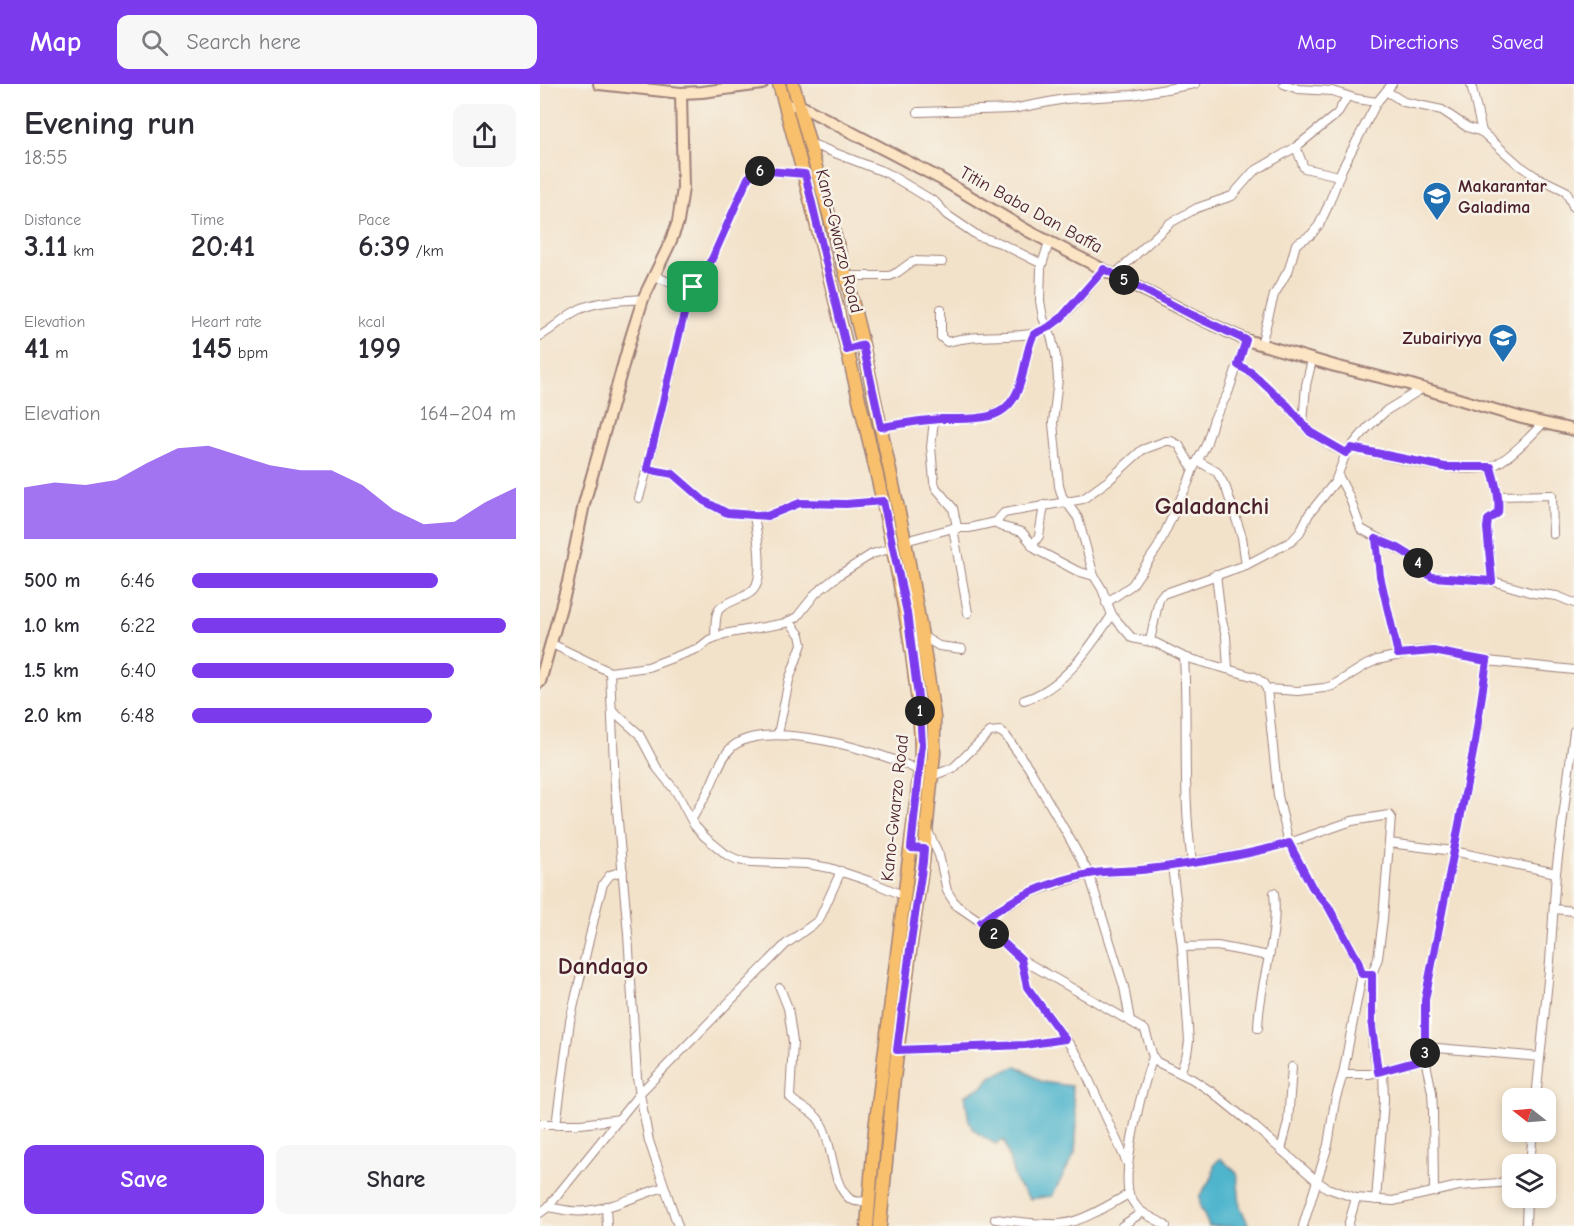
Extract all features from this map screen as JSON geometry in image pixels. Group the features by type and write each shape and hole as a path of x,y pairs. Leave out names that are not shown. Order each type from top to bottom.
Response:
{"main road":[{"path":"599,84 644,86 681,93 762,84"},
{"name":"Kano-Gwarzo Road","path":"779,84 805,174 883,501 907,613 926,773 924,849 897,1050 880,1226"},
{"name":"Kano-Gwarzo Road","path":"793,84 863,345 905,541 922,636 933,717 926,773 911,848 875,1129 867,1226"},
{"path":"540,682 547,647 568,582 584,504 643,299 678,222 683,188 681,93"},
{"name":"Titin Baba Dan Baffa","path":"785,104 799,105 939,178 1049,242 1246,340 1312,360 1574,430"},
{"path":"847,350 863,345"},
{"path":"911,848 924,849"}],"street":[{"path":"918,112 1012,109 1065,99 1132,95 1195,84"},
{"path":"1284,84 1298,89 1332,91 1347,97 1377,102"},
{"path":"1471,84 1482,132"},
{"path":"1261,345 1274,296 1289,269 1293,249 1298,241 1311,235 1319,225 1339,176 1377,102 1389,87 1404,102 1442,110 1467,127 1482,132 1534,176 1564,189 1570,195 1574,208"},
{"path":"941,309 941,337 947,342 967,337 1034,334 1061,318 1109,272 1170,223 1197,208 1232,196 1253,172 1296,147 1337,114 1347,97"},
{"path":"809,143 887,173 935,202 947,215 978,236 1000,243 1042,264"},
{"path":"1296,147 1304,168 1339,176"},
{"path":"639,498 690,289 712,259 748,178 756,170 805,174"},
{"path":"1049,242 1042,264 1040,301 1043,318 1055,347 1056,356 1058,379 1054,406 1054,436 1060,492 1078,518 1094,576 1102,589 1112,615 1132,638 1149,641 1184,657 1255,677 1263,683 1267,689 1279,805 1289,843 1312,887 1328,906 1358,961 1362,974 1328,1145 1303,1226"},
{"path":"846,276 890,276 913,261 942,262"},
{"path":"655,276 690,289"},
{"path":"540,336 573,312 597,303 643,299"},
{"path":"881,427 934,420 990,417 1001,412 1011,404 1021,383 1034,334"},
{"path":"1106,603 1132,585 1158,548 1206,445 1214,419 1225,401 1246,340"},
{"path":"1303,423 1306,385 1312,360"},
{"path":"1238,365 1258,379 1310,432 1349,451 1445,467 1491,467 1517,448 1543,423"},
{"path":"1149,641 1161,596 1216,574 1246,565 1296,537 1309,513 1330,490 1338,475 1340,465 1349,451 1368,427 1387,410 1423,388"},
{"path":"934,420 931,447 934,482 936,488 953,508 968,613"},
{"path":"905,541 955,527 969,528 996,522 1004,513 1075,501 1089,496 1142,450 1159,442 1176,443 1193,469"},
{"path":"1198,461 1216,472 1226,488 1237,521 1246,565"},
{"path":"1491,467 1498,496 1498,513 1488,520 1487,528 1492,581"},
{"path":"647,469 673,474 699,497 727,513 767,516 800,503 846,504 883,501"},
{"path":"1338,475 1349,496 1358,526 1376,539 1411,556 1423,571 1432,577 1492,581 1533,593 1557,596 1574,603"},
{"path":"1498,496 1552,495 1553,534"},
{"path":"1032,546 1039,536 1044,505"},
{"path":"716,638 718,611 724,603 749,594 756,588 759,572 759,545 754,516"},
{"path":"996,522 1000,526 1022,532 1032,546 1066,566 1094,576"},
{"path":"1376,539 1380,576 1398,654"},
{"path":"547,647 610,672 648,668 683,655 724,634 789,621 797,617 816,593 839,575 873,554 893,548"},
{"path":"1216,574 1221,617 1226,636 1228,669"},
{"path":"1024,700 1046,690 1070,671 1112,615"},
{"path":"778,734 789,680 802,644 800,635 789,621"},
{"path":"922,636 939,646 962,649"},
{"path":"1267,689 1298,691 1324,688 1332,686 1366,664 1398,654 1433,651 1487,661 1574,670"},
{"path":"1184,657 1186,804 1192,862"},
{"path":"1434,1192 1432,1092 1425,1059 1425,1000 1475,742 1487,661"},
{"path":"610,672 615,787 637,1078 649,1141 678,1226"},
{"path":"612,710 639,734 657,768 677,793 694,825 727,855 738,860 807,864 841,872 905,896"},
{"path":"1537,1088 1556,873 1574,731"},
{"path":"692,819 730,748 744,739 778,734 841,745 900,761 926,773 953,768 990,732 1002,733 1029,768 1089,874 1124,987 1130,1020"},
{"path":"981,922 993,912 1032,892 1089,874 1128,872 1255,852 1289,843 1335,826 1387,814 1391,817 1389,843 1378,958 1372,974 1372,1027 1384,1111 1376,1200"},
{"path":"926,827 939,855 947,891 951,899 968,915 981,922 1021,959 1145,1030 1153,1057 1162,1066 1212,1092 1327,1188 1356,1198 1376,1200 1403,1199 1465,1185 1502,1183"},
{"path":"1389,843 1453,851 1556,873"},
{"path":"1172,866 1182,947 1189,1041 1180,1074"},
{"path":"556,1125 570,1021 597,906 603,884 609,876 622,872"},
{"path":"540,1213 548,1207 640,1093 786,944 819,920 841,872"},
{"path":"1258,1028 1261,996 1274,922 1274,894"},
{"path":"1554,909 1574,911"},
{"path":"1182,947 1217,946 1269,956"},
{"path":"1021,959 1027,987 1084,1067 1129,1167"},
{"path":"1362,974 1372,974"},
{"path":"780,988 788,1008 793,1042 790,1097 814,1114 821,1123 832,1153 838,1181 843,1190 850,1199 868,1201"},
{"path":"897,1050 1025,1045 1065,1039"},
{"path":"1426,1047 1539,1057"},
{"path":"1153,1057 1141,1095 1129,1167 1129,1194 1141,1213 1153,1216 1166,1226"},
{"path":"1343,1074 1370,1074 1425,1059"},
{"path":"1281,1150 1288,1122 1292,1066"},
{"path":"540,1124 581,1124 620,1119"},
{"path":"548,1207 585,1212 664,1187"},
{"path":"995,1219 1052,1225 1079,1219 1129,1194"},
{"path":"1348,1226 1356,1198"},
{"path":"606,1206 607,1226"},
{"path":"1526,1226 1527,1208"},
{"path":"1122,1226 1141,1213"}],"water":[{"path":"1017,1066 1042,1082 1071,1086 1077,1121 1075,1153 1052,1196 1030,1199 1016,1183 1004,1140 996,1144 986,1139 974,1130 969,1120 965,1095 982,1087 992,1076"},
{"path":"1220,1158 1237,1173 1240,1206 1249,1226 1209,1226 1200,1206 1200,1195 1213,1176 1214,1165"}],"place":[{"name":"Makarantar Galadima","path":"1437,222"},
{"name":"Zubairiyya","path":"1503,364"}],"district":[{"name":"Galadanchi","path":"1212,506"},
{"name":"Dandago","path":"603,966"}],"route":[{"path":"756,170 805,174 847,350 863,345 881,427 942,419 983,418 1001,412 1011,404 1019,389 1034,334 1061,318 1104,269 1246,340 1238,365 1252,373 1288,406 1310,432 1335,448 1346,453 1351,448 1445,467 1491,467 1498,496 1498,513 1488,520 1487,528 1492,581 1432,577 1423,571 1411,556 1376,539 1380,576 1398,654 1433,651 1487,661 1475,742 1425,1000 1425,1059 1378,1072 1373,1049 1372,974 1362,974 1358,961 1328,906 1312,887 1289,843 1255,852 1149,869 1089,874 1049,885 1005,905 981,922 1021,959 1027,987 1065,1039 1025,1045 897,1050 923,862 924,849 911,848 922,744 907,613 883,501 846,504 800,503 767,516 727,513 704,501 673,474 647,469 690,289 693,287 712,259 748,178 756,170"}]}
